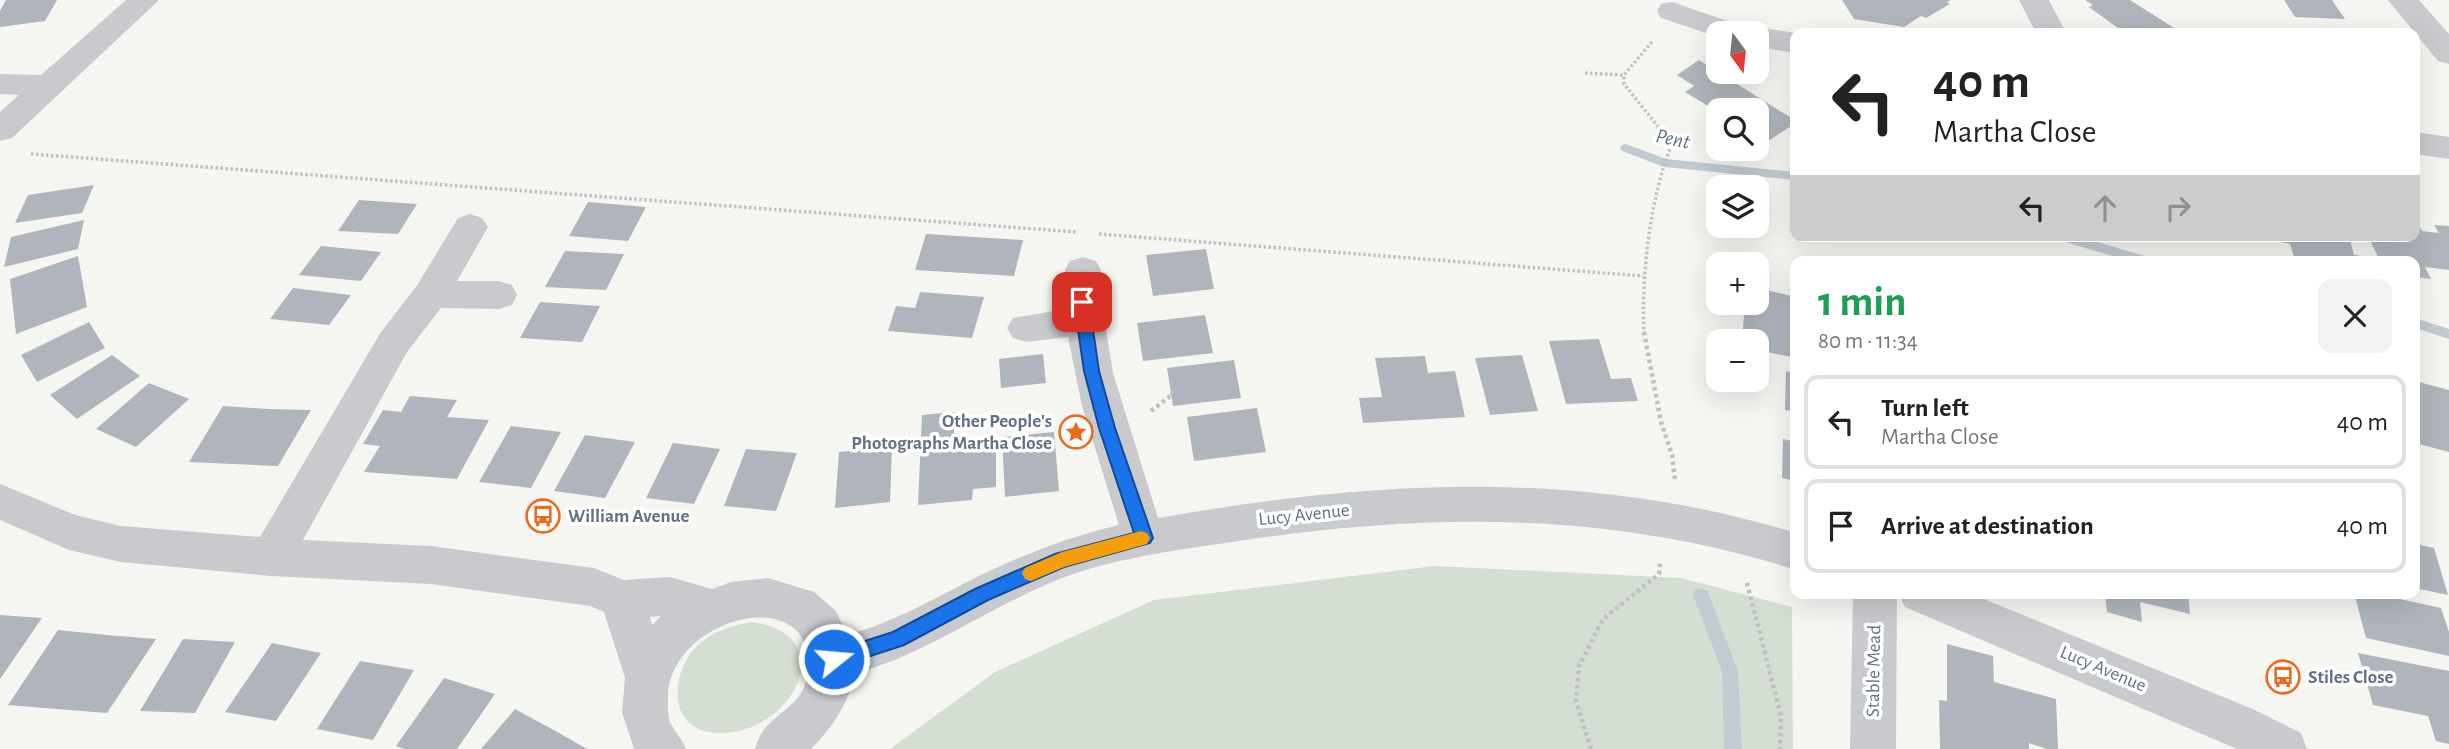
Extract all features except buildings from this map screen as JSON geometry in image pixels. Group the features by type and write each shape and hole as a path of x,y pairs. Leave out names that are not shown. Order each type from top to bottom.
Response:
{"street":[{"path":"10,141 46,86 144,0"},
{"path":"2034,0 2048,28"},
{"path":"2403,0 2449,54"},
{"path":"1672,11 1706,22"},
{"path":"1769,39 1790,42"},
{"path":"0,84 46,86"},
{"path":"2420,143 2449,148"},
{"path":"271,556 394,342 431,294 470,227"},
{"path":"1083,270 1083,321 1091,371 1144,538"},
{"path":"431,294 499,295"},
{"path":"1026,328 1083,321"},
{"path":"0,501 69,532 121,544 431,565 594,587 622,599 670,596 709,607"},
{"name":"Lucy Avenue","path":"834,659 897,639 981,595 1062,560 1144,538 1262,519 1367,508 1470,502 1587,508 1673,520 1736,534 1790,550"},
{"path":"654,746 643,706 647,677 660,649 681,625 709,607 748,597 766,596 792,602 813,615 827,633 834,659 830,685 818,711 798,735 778,749"},
{"path":"622,599 647,677"},
{"name":"Stable Mead","path":"1873,749 1875,599"},
{"name":"Lucy Avenue","path":"1944,599 2238,737 2284,749"}],"path":[{"path":"1591,749 1576,701 1578,666 1603,619 1659,574 1673,520 1672,456 1661,422 1644,333 1643,276 1664,163 1672,144 1624,84 1624,75 1651,43 1658,43 1672,11"},
{"path":"1585,73 1624,75"},
{"path":"10,141 502,187 1643,276"},
{"path":"1152,419 1150,410 1173,394 1171,392"},
{"path":"1736,534 1781,716 1780,749"}],"shaded area":[{"path":"1435,566 1681,578 1792,607 1793,749 890,749 995,672 1154,600"},
{"path":"753,622 782,632 798,648 801,668 794,689 780,709 758,724 733,732 704,731 692,725 679,705 678,693 679,681 688,657 702,641 716,633"}],"waterway":[{"name":"Pent","path":"1626,148 1664,163 1790,175"},
{"name":"Pent","path":"2081,242 2129,256"},
{"name":"Pent","path":"2420,325 2449,334"},
{"path":"1701,595 1730,671 1733,749"}],"slow traffic":[{"path":"1031,573 1062,560 1141,538"}],"place":[{"name":"Other People's Photographs Martha Close","path":"1076,432"},
{"name":"William Avenue","path":"543,516"},
{"name":"Stiles Close","path":"2283,677"}],"route":[{"path":"834,659 897,639 981,595 1062,560 1144,538 1091,371 1082,302"}]}
